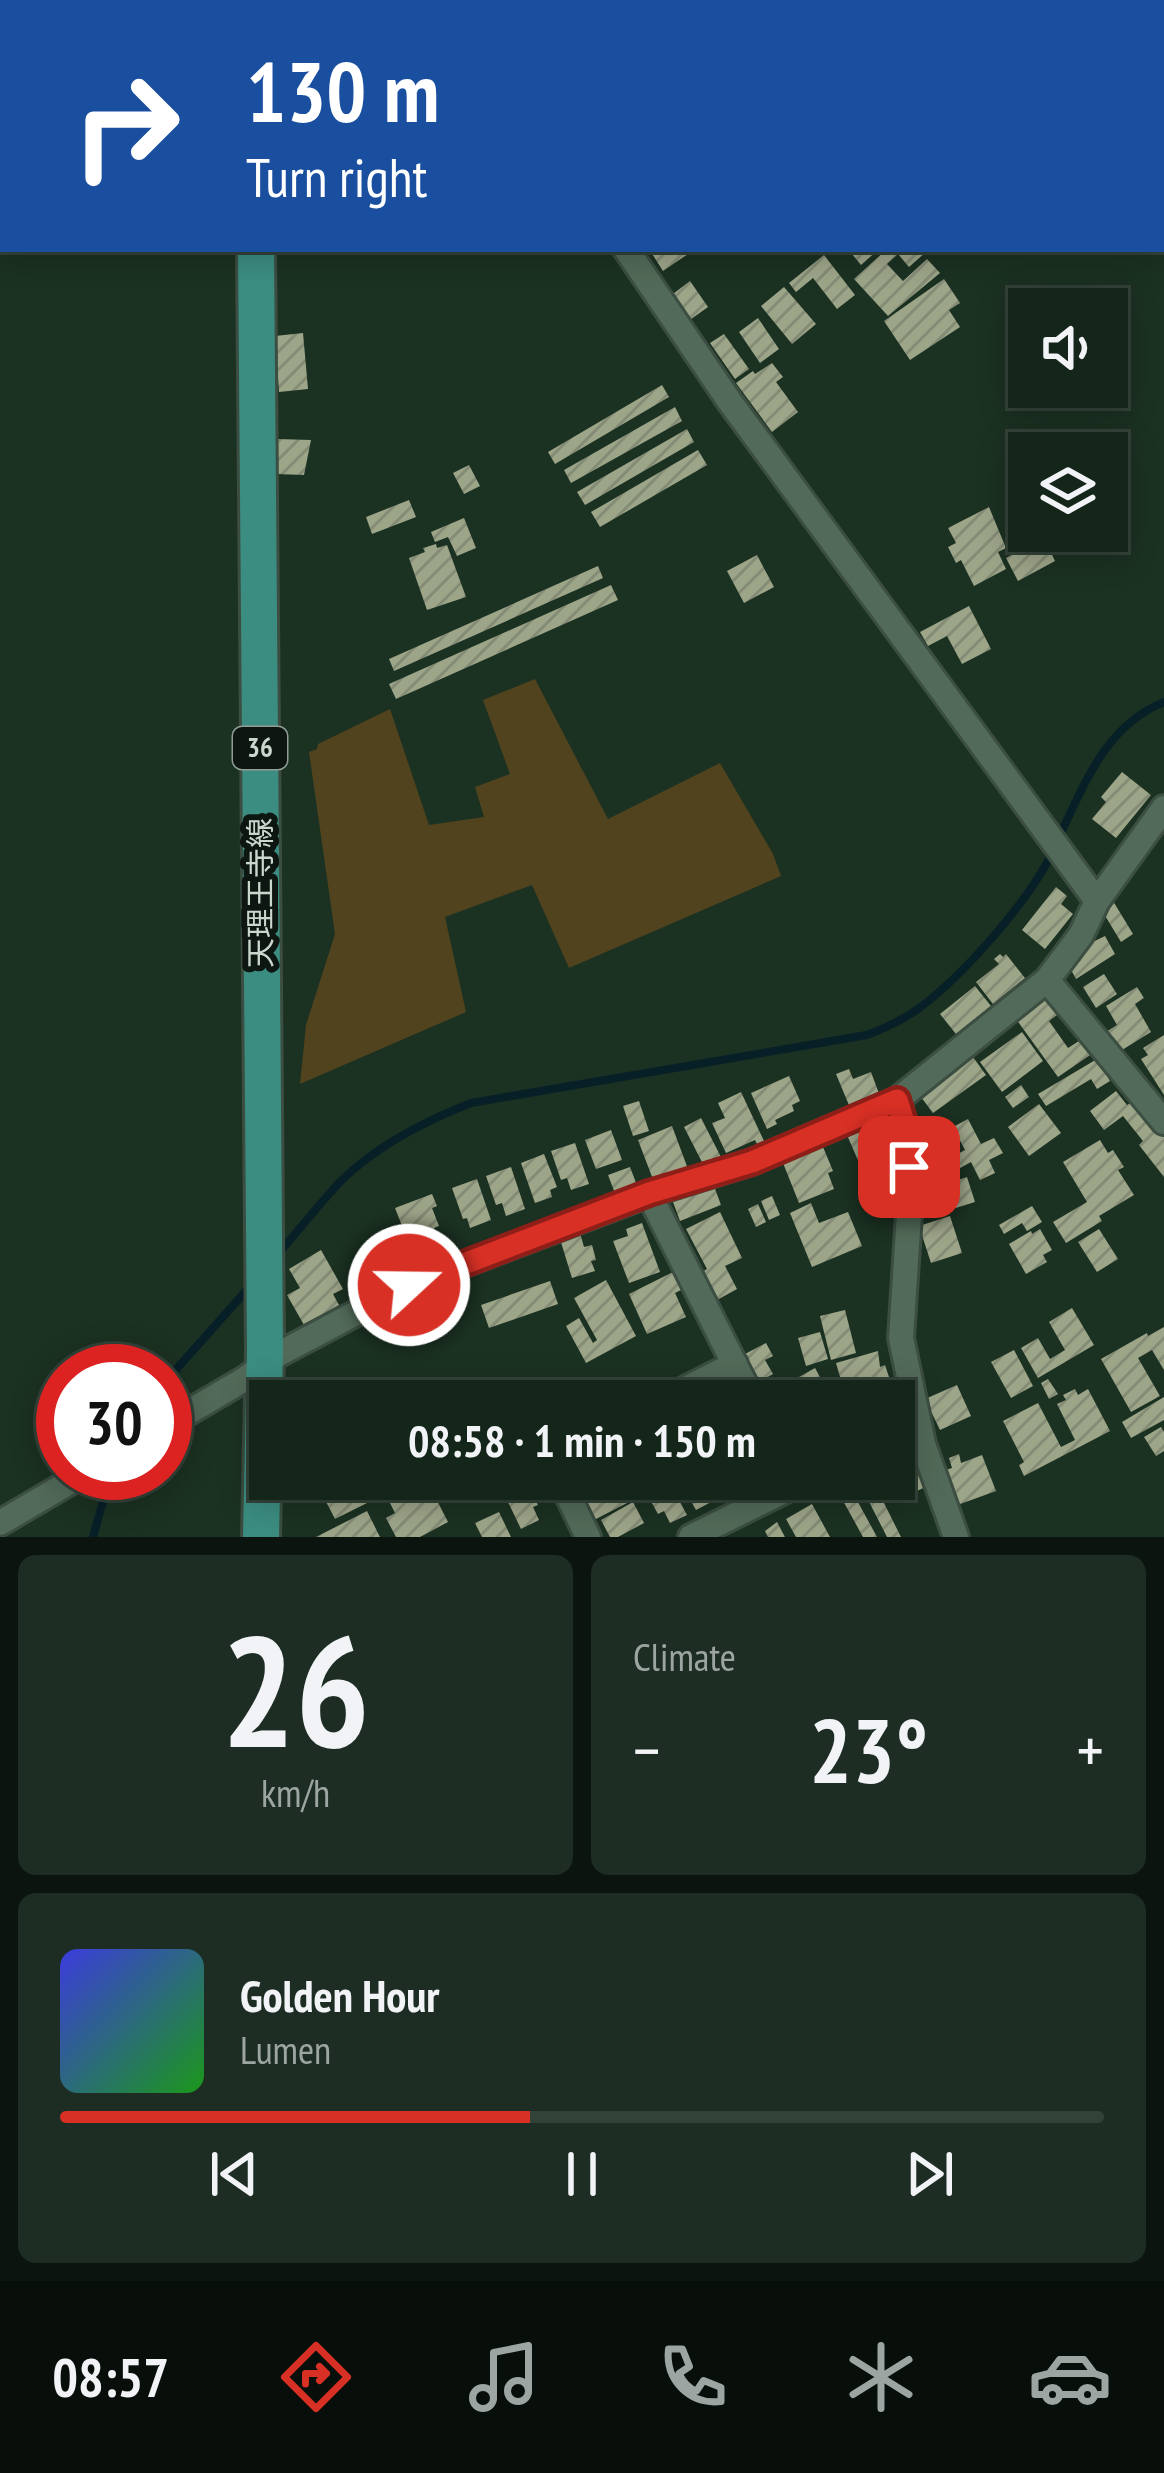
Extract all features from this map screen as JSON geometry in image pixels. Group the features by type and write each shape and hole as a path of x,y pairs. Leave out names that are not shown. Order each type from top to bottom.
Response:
{"main road":[{"name":"天理王寺線","path":"256,252 264,1248 261,1537"}],"street":[{"path":"628,252 730,402 1097,901"},
{"path":"192,1410 278,1355 409,1285 649,1193 752,1162 897,1100 1047,980 1164,808"},
{"path":"1047,980 1164,1122"},
{"path":"897,1100 908,1135 910,1199 901,1338 922,1444 956,1537"},
{"path":"649,1193 743,1380"},
{"path":"704,1380 736,1364"},
{"path":"0,1523 39,1500"},
{"path":"570,1500 588,1537"},
{"path":"691,1537 766,1500"}],"shaded area":[{"path":"535,679 608,819 720,763 781,876 569,968 532,885 445,917 466,1012 300,1084 306,1025 335,934 309,752 390,709 429,825 484,817 475,787 510,774 483,700"}],"building":[{"path":"651,252 687,252 688,254 663,271"},
{"path":"850,252 876,252 861,265"},
{"path":"884,252 926,252 909,267 898,254 887,264 903,281 927,259 940,273 888,316 854,279"},
{"path":"824,255 855,295 837,309 813,278 796,292 789,283"},
{"path":"944,279 960,303 949,310 960,327 910,360 884,321"},
{"path":"690,281 708,307 687,322 669,297"},
{"path":"784,287 816,324 792,344 761,306"},
{"path":"758,318 779,349 760,363 739,332"},
{"path":"303,333 308,389 279,392 275,336"},
{"path":"724,334 749,369 735,379 710,343"},
{"path":"772,363 783,377 776,382 798,412 772,432 736,383"},
{"path":"662,385 669,397 555,464 548,452"},
{"path":"675,407 682,421 571,483 564,470"},
{"path":"687,429 694,442 585,505 577,492"},
{"path":"277,439 311,440 304,475 276,474"},
{"path":"698,450 707,465 600,527 591,512"},
{"path":"469,465 480,486 464,494 453,473"},
{"path":"409,500 416,517 372,534 366,517"},
{"path":"989,507 1006,548 998,552 1006,569 974,586 961,560 956,563 948,547 956,543 948,528"},
{"path":"464,518 476,548 457,556 448,537 435,542 431,532"},
{"path":"436,544 437,548 447,545 466,597 427,610 409,558"},
{"path":"1017,552 1051,552 1055,561 1018,581 1006,558"},
{"path":"757,555 774,587 744,603 727,571"},
{"path":"598,566 603,578 394,671 389,659"},
{"path":"611,585 618,600 396,699 389,684"},
{"path":"969,606 991,649 962,664 947,636 928,646 920,632"},
{"path":"1122,772 1151,795 1116,838 1092,819 1106,802 1101,797"},
{"path":"1056,887 1067,896 1061,904 1073,914 1045,949 1022,930"},
{"path":"1113,901 1133,934 1121,942 1101,909"},
{"path":"1105,936 1115,954 1076,979 1069,966 1081,960 1076,950"},
{"path":"1006,954 1025,978 993,1004 976,982 999,964 994,959"},
{"path":"1104,974 1117,994 1096,1008 1083,987"},
{"path":"975,986 991,1006 956,1034 940,1014"},
{"path":"1137,987 1144,998 1135,1004 1151,1032 1114,1055 1101,1035 1117,1025 1106,1006"},
{"path":"1046,998 1057,1015 1049,1021 1068,1048 1079,1041 1090,1055 1058,1077 1016,1019"},
{"path":"1022,1032 1043,1061 1002,1092 980,1062"},
{"path":"1164,1035 1164,1095 1141,1059 1148,1055 1143,1048"},
{"path":"970,1053 986,1075 933,1113 918,1093"},
{"path":"1097,1059 1110,1081 1097,1089 1091,1079 1046,1106 1038,1094"},
{"path":"849,1069 853,1079 871,1072 881,1099 851,1110 836,1074"},
{"path":"789,1076 800,1101 792,1105 794,1111 767,1129 751,1093"},
{"path":"1021,1085 1029,1097 1013,1108 1005,1097"},
{"path":"1116,1091 1127,1105 1135,1100 1164,1137 1164,1177 1123,1116 1104,1130 1090,1111"},
{"path":"741,1092 764,1141 757,1144 755,1140 726,1153 712,1123 725,1118 718,1103"},
{"path":"639,1101 649,1131 633,1136 623,1106"},
{"path":"1039,1104 1061,1133 1029,1156 1008,1127"},
{"path":"701,1118 721,1157 704,1166 684,1127"},
{"path":"887,1118 900,1148 860,1165 847,1135"},
{"path":"968,1119 981,1144 994,1138 1003,1153 989,1160 995,1173 980,1180 971,1162 960,1168 954,1156 965,1150 953,1127"},
{"path":"672,1126 688,1169 654,1182 638,1140"},
{"path":"611,1130 622,1160 596,1169 585,1140"},
{"path":"1100,1140 1124,1167 1118,1170 1134,1195 1066,1243 1053,1222 1087,1202 1063,1162"},
{"path":"575,1143 589,1184 571,1190 567,1178 561,1180 551,1151"},
{"path":"823,1147 834,1189 799,1203 783,1163"},
{"path":"544,1154 557,1187 550,1190 552,1197 535,1203 521,1163"},
{"path":"511,1167 525,1209 506,1216 502,1203 496,1205 486,1176"},
{"path":"630,1167 638,1188 616,1196 608,1175"},
{"path":"967,1177 975,1202 933,1215 930,1189"},
{"path":"477,1179 491,1220 470,1228 452,1188"},
{"path":"714,1186 721,1205 680,1221 673,1202"},
{"path":"432,1194 439,1226 434,1228 451,1255 418,1267 395,1208"},
{"path":"772,1196 780,1215 769,1220 761,1201"},
{"path":"811,1203 819,1223 848,1212 862,1246 812,1267 790,1213"},
{"path":"758,1204 766,1222 756,1227 748,1209"},
{"path":"1032,1206 1042,1222 1027,1231 1022,1223 1004,1234 999,1225"},
{"path":"720,1212 742,1258 725,1266 737,1289 717,1300 686,1229"},
{"path":"950,1216 962,1253 931,1263 919,1226"},
{"path":"642,1223 660,1272 629,1283 613,1241 628,1236 626,1229"},
{"path":"1040,1229 1052,1250 1043,1255 1047,1262 1026,1274 1009,1244"},
{"path":"1099,1229 1118,1259 1097,1272 1078,1242"},
{"path":"580,1233 584,1247 592,1245 595,1271 572,1278 560,1239"},
{"path":"321,1250 343,1289 333,1294 339,1305 304,1325 287,1295 300,1288 289,1269"},
{"path":"677,1270 685,1288 675,1293 686,1317 647,1334 629,1294"},
{"path":"606,1280 636,1336 586,1363 566,1326 579,1318 593,1343 597,1340 574,1298"},
{"path":"550,1281 558,1304 489,1328 481,1305"},
{"path":"1072,1308 1094,1345 1038,1378 1021,1348 1038,1338 1050,1359 1065,1350 1049,1322"},
{"path":"845,1310 856,1353 831,1360 820,1316"},
{"path":"1164,1327 1164,1370 1152,1350 1138,1358 1160,1396 1131,1412 1101,1359"},
{"path":"820,1332 828,1359 806,1366 798,1338"},
{"path":"766,1343 773,1356 765,1360 773,1374 759,1380 745,1354"},
{"path":"1014,1350 1033,1386 1011,1398 991,1362"},
{"path":"878,1351 880,1367 885,1365 890,1380 841,1380 836,1363"},
{"path":"815,1368 822,1380 801,1380"},
{"path":"1048,1379 1058,1394 1049,1399 1041,1383"},
{"path":"957,1385 971,1416 940,1430 925,1399"},
{"path":"1075,1389 1078,1395 1088,1389 1110,1431 1024,1476 1019,1465 1024,1462 1003,1421 1038,1403 1061,1447 1075,1440 1057,1404"},
{"path":"1164,1397 1164,1420 1131,1438 1122,1422"},
{"path":"1161,1427 1164,1451 1156,1456 1144,1437"},
{"path":"959,1454 961,1463 982,1455 996,1491 952,1507 939,1472 952,1468 949,1458"},
{"path":"915,1457 926,1487 915,1492"},
{"path":"325,1500 373,1500 335,1519"},
{"path":"388,1500 437,1500 448,1522 420,1537 396,1537 386,1518 395,1513"},
{"path":"536,1500 538,1505 533,1507 539,1520 521,1529 508,1502"},
{"path":"583,1500 628,1500 629,1502 594,1520"},
{"path":"650,1500 679,1500 687,1515 670,1523 664,1511 658,1514"},
{"path":"690,1500 715,1500 696,1510"},
{"path":"843,1500 857,1500 877,1537 863,1537"},
{"path":"868,1500 882,1500 901,1537 887,1537"},
{"path":"633,1502 644,1523 610,1537 601,1520"},
{"path":"812,1504 830,1537 796,1537 786,1519"},
{"path":"367,1511 380,1537 316,1537"},
{"path":"499,1512 511,1537 482,1537 475,1523"},
{"path":"777,1522 785,1537 768,1537 765,1531"}],"waterway":[{"path":"1058,839 1111,742 1143,713 1164,702"},
{"path":"278,1254 341,1181 370,1157 419,1126 471,1103 867,1035 900,1020 936,995 974,958 1011,915 1052,853"},
{"path":"192,1352 253,1283"},
{"path":"93,1537 103,1500"}],"route":[{"path":"409,1285 649,1193 752,1162 897,1100 908,1135 909,1167"}]}
